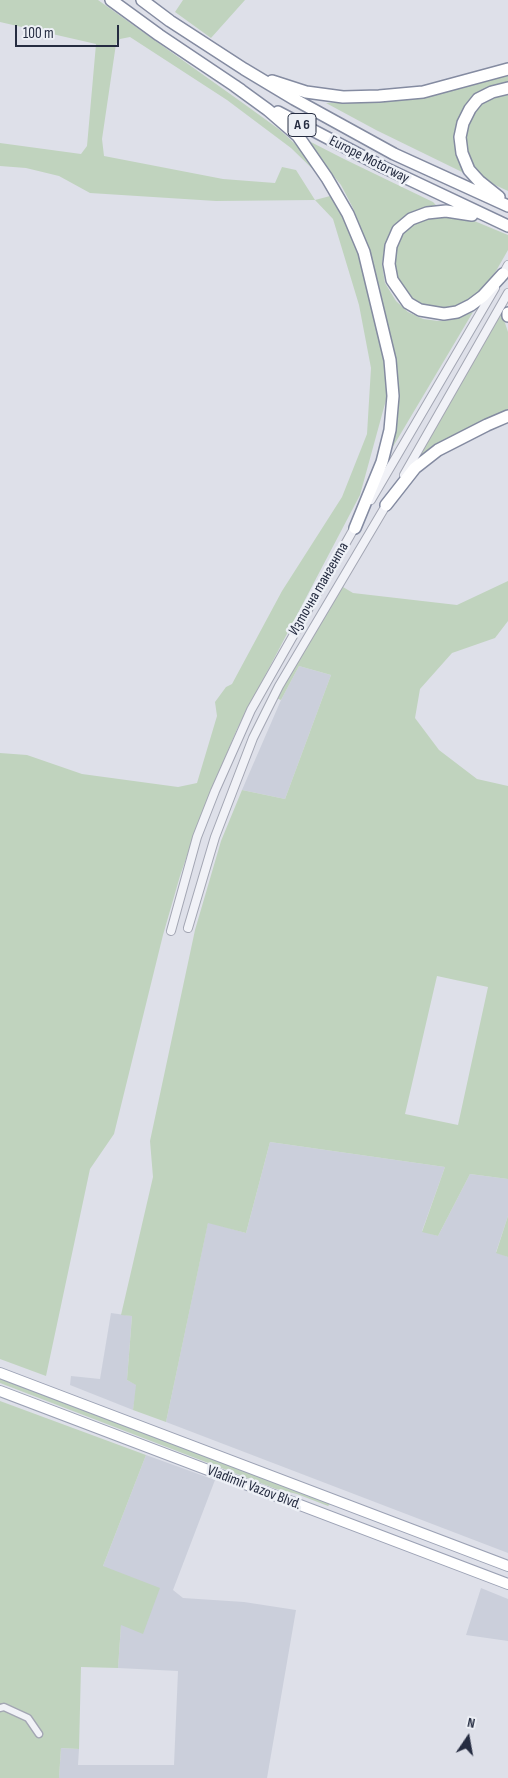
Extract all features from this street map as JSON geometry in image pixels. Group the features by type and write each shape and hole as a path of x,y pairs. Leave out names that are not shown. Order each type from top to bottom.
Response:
{"highway":[{"name":"Europe Motorway","path":"111,0 235,86 280,113 347,150 508,226"},
{"name":"Europe Motorway","path":"142,0 170,21 244,69 320,114 394,154 508,206"},
{"path":"244,69 274,82 306,92 343,96 379,96 423,92 508,69"},
{"path":"235,86 268,110 298,136 327,178 348,214 364,252 390,360 393,396 390,430 382,462 355,528"},
{"path":"508,88 492,92 478,99 463,123 460,137 462,153 469,170 508,206"},
{"path":"493,220 467,213 446,211 427,213 411,219 398,230 391,246 389,264 392,280 408,303 420,310 444,314 457,312 471,305 483,296 505,270"},
{"path":"386,505 415,468 438,450 487,424 508,416"}],"main road":[{"name":"Vladimir Vazov Blvd.","path":"0,1373 508,1566"},
{"name":"Vladimir Vazov Blvd.","path":"0,1391 508,1584"}],"street":[{"name":"Източна тангента","path":"171,931 197,837 251,710 505,270"},
{"name":"Източна тангента","path":"188,928 215,837 253,738 283,679 508,293"},
{"path":"0,1708 4,1707 28,1718 39,1734"}],"shaded area":[{"path":"299,666 331,675 285,799 242,790 281,700"},
{"path":"270,1142 445,1167 422,1231 438,1236 470,1174 508,1179 508,1216 496,1252 508,1257 508,1553 166,1422 208,1222 246,1233"},
{"path":"111,1313 132,1316 127,1380 137,1385 133,1410 70,1385 71,1376 100,1379"},
{"path":"146,1455 215,1480 173,1590 183,1598 244,1602 296,1610 267,1778 59,1778 61,1748 79,1749 78,1765 174,1765 178,1671 118,1668 121,1625 103,1566"},
{"path":"481,1588 508,1599 508,1641 466,1635"}],"green space":[{"path":"0,0 98,0 280,130 306,154 326,182 291,148 227,100 130,37 120,39 116,44 102,139 104,156 223,179 275,183 282,167 296,170 315,200 216,201 90,193 59,176 26,168 0,166 0,143 81,154 87,146 96,44 0,22"},
{"path":"183,0 245,0 211,38 175,12"},
{"path":"508,71 508,86 482,93 458,147 464,173 326,103 388,101 416,96"},
{"path":"508,91 508,191 482,179 468,160 464,132 467,120 485,98"},
{"path":"303,138 436,205 413,211 394,226 385,245 382,264 385,283 396,301 408,312 423,319 451,320 473,312 388,455 398,401 398,377 380,289 367,244 353,208 341,185"},
{"path":"334,195 361,253 383,341 389,389 360,495 237,729 200,818 180,876 163,935 114,1134 90,1169 46,1376 0,1359 0,753 27,755 82,774 178,787 197,783 217,716 215,702 226,687 232,684 282,591 342,497 367,434 371,368 359,305 333,219 315,200"},
{"path":"426,215 460,215 508,235 508,250 496,271 483,290 462,308 433,310 408,300 394,278 394,244 400,230"},
{"path":"507,300 504,320 508,332 508,412 413,465"},
{"path":"508,581 508,621 495,638 452,653 420,689 415,718 439,750 477,779 508,786 508,1179 470,1174 438,1236 422,1232 445,1167 270,1142 246,1233 208,1223 166,1422 133,1410 136,1385 127,1380 132,1316 121,1315 153,1177 150,1141 195,930 221,841 242,790 285,799 331,675 299,666 281,700 276,698 343,587 353,593 457,605","holes":["437,976 488,987 458,1125 405,1114"]},
{"path":"508,1216 508,1257 496,1253"},
{"path":"0,1377 331,1503 328,1506 297,1494 276,1489 0,1383"},
{"path":"0,1401 146,1455 103,1566 160,1588 143,1634 121,1625 118,1668 81,1667 79,1749 61,1748 59,1778 0,1778"}]}
